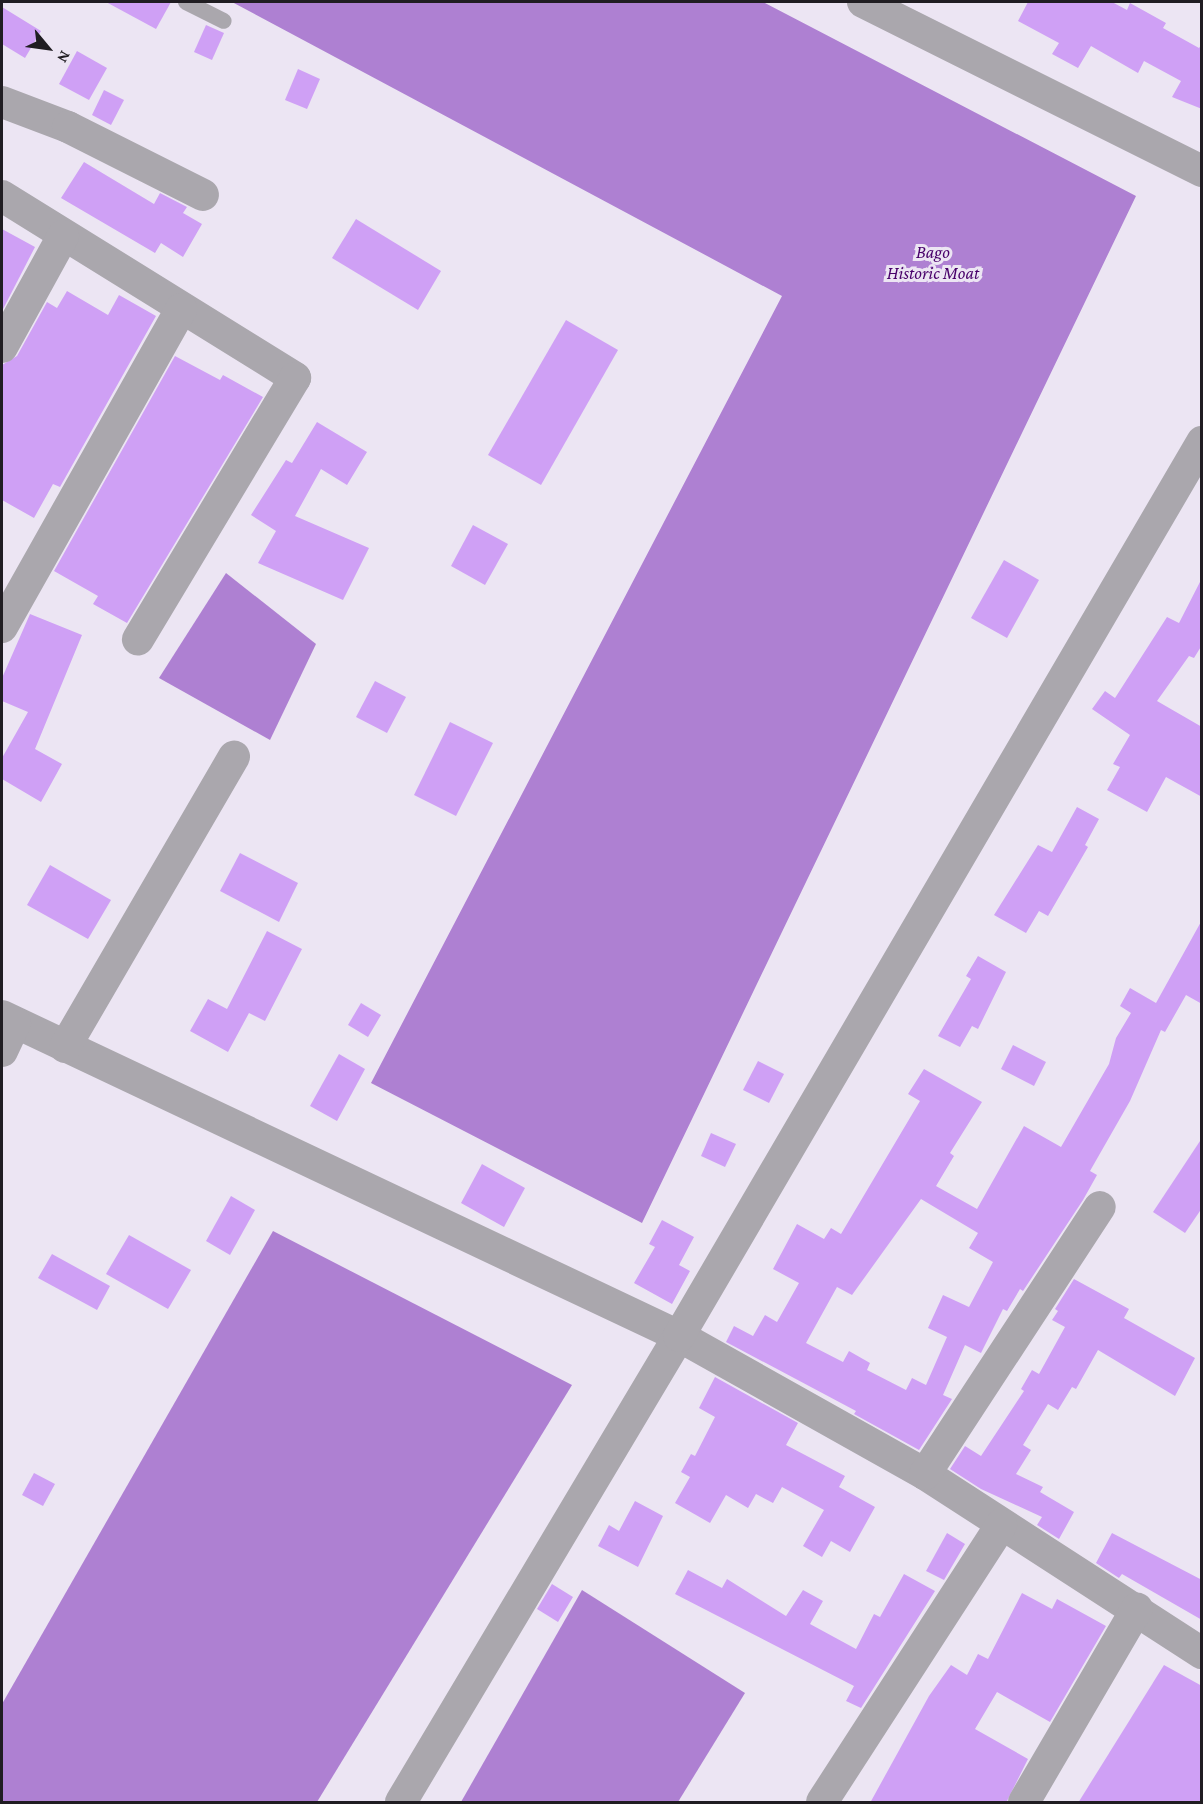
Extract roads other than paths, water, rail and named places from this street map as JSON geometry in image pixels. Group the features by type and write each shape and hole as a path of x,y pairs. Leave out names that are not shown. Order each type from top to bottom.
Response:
{"street":[{"path":"863,2 1202,171"},
{"path":"2,102 68,128 203,195"},
{"path":"2,196 295,378 138,639"},
{"path":"2,347 63,236"},
{"path":"2,627 181,309"},
{"path":"401,1803 679,1336 1202,442"},
{"path":"65,1047 234,757"},
{"path":"2,1051 8,1019 679,1336 925,1474 1202,1653"},
{"path":"925,1474 1100,1207"},
{"path":"822,1803 1001,1525"},
{"path":"1024,1803 1137,1609"}],"lane":[{"path":"186,2 224,21"}],"water":[{"name":"Bago Historic Moat","path":"232,2 763,2 1136,196 642,1223 371,1083 782,296"},
{"path":"226,573 316,644 270,740 159,678"},
{"path":"273,1231 572,1385 317,1802 2,1802 2,1704"},
{"path":"582,1590 745,1693 678,1802 461,1802"}]}
